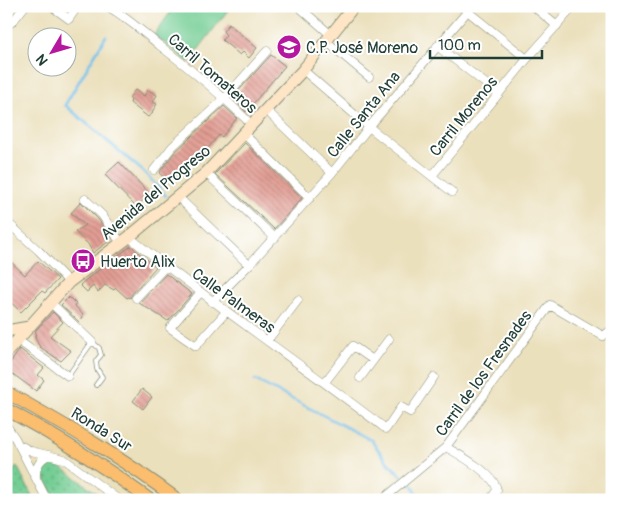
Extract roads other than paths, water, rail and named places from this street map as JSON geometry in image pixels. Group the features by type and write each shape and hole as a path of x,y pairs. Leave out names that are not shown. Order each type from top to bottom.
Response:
{"main road":[{"name":"Avenida del Progreso","path":"6,353 69,282 179,198 206,174 303,70 354,6"},
{"path":"6,331 29,327"},
{"name":"Ronda Sur","path":"6,392 68,426 123,461 178,500"},
{"name":"Ronda Sur","path":"6,409 88,457 150,500"}],"street":[{"path":"6,27 25,6"},
{"path":"51,6 69,19 78,6"},
{"name":"Carril Tomateros","path":"107,6 120,14 225,98 252,125"},
{"path":"298,6 369,77"},
{"path":"533,6 557,26"},
{"name":"Carril Morenos","path":"432,176 527,59 574,6"},
{"path":"467,8 527,59"},
{"name":"Calle Santa Ana","path":"212,302 275,238 332,174 467,8"},
{"path":"437,46 499,94"},
{"path":"154,170 172,147 225,98 267,51"},
{"path":"303,70 369,127 452,192"},
{"path":"266,110 332,174"},
{"path":"244,134 310,198"},
{"path":"206,174 275,238"},
{"path":"179,198 249,265"},
{"name":"Calle Palmeras","path":"85,199 125,240 166,266 212,302 386,429 402,407 410,412 434,376"},
{"path":"6,221 39,250 69,282"},
{"path":"136,298 166,266"},
{"path":"200,293 170,328 196,346 226,312"},
{"path":"267,341 298,300"},
{"path":"50,302 91,341"},
{"name":"Carril de los Fresnades","path":"382,500 422,469 446,447 550,305 602,336 610,331"},
{"path":"360,378 389,339"},
{"path":"18,341 68,376"},
{"path":"324,382 353,346 373,360"},
{"path":"6,425 47,500"},
{"path":"18,444 31,451 64,459 119,500"},
{"path":"446,447 490,477 496,484 497,490 490,500"},
{"path":"36,478 37,465 42,458 49,455"}],"lane":[{"path":"68,376 91,341 99,348 101,356 96,361 97,369 102,377 96,385"}],"waterway":[{"path":"106,36 65,105 145,173 166,196"},
{"path":"255,380 371,440 389,464 402,476"},
{"path":"412,484 420,500"}],"place":[{"name":"C.P. José Moreno","path":"289,47"},
{"name":"Huerto Alix","path":"83,261"}]}
